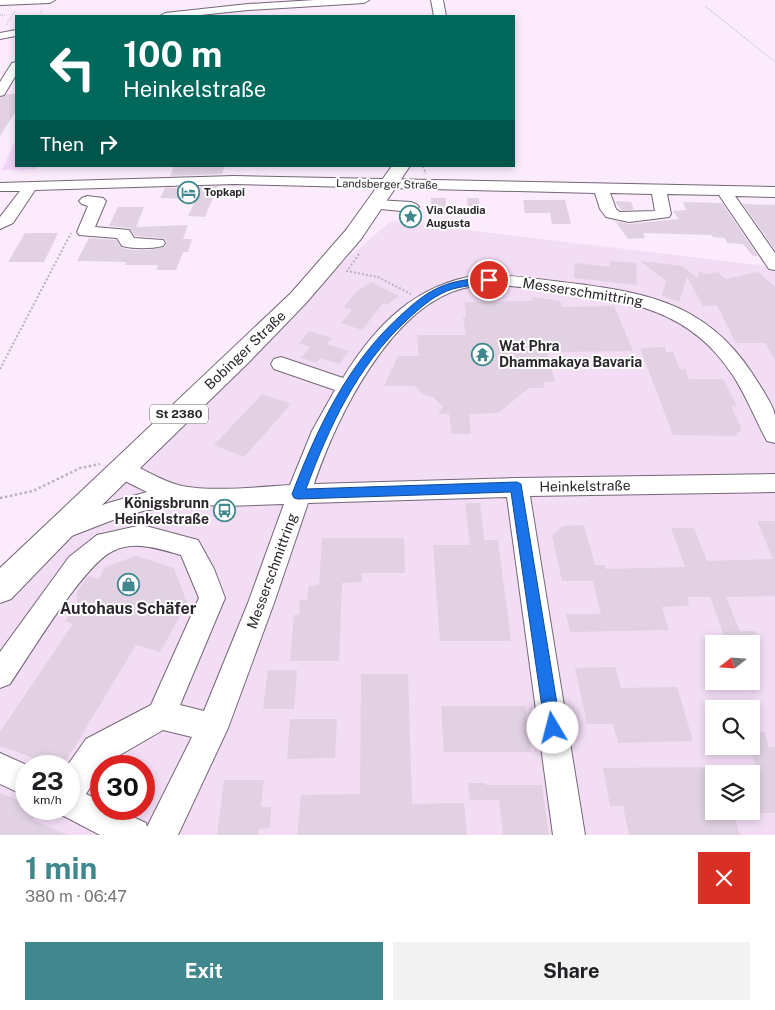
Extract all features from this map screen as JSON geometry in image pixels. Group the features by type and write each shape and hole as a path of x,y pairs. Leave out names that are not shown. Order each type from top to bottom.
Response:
{"main road":[{"path":"437,0 440,15"},
{"name":"St 2380","path":"383,194 400,167"},
{"name":"Bobinger Straße","path":"0,589 120,469 262,335 336,256 383,194"}],"street":[{"path":"0,2 51,0 45,13"},
{"path":"178,15 248,7 364,0"},
{"path":"0,36 15,34"},
{"path":"0,92 15,67"},
{"path":"144,167 144,181"},
{"path":"144,181 155,167"},
{"name":"Landsberger Straße","path":"0,187 144,181 234,173 383,194 601,188 775,192"},
{"path":"84,206 96,183"},
{"path":"0,224 7,220 31,186"},
{"path":"601,188 610,213 617,217 663,214 659,189"},
{"path":"723,190 775,264"},
{"path":"383,194 411,207"},
{"path":"84,206 98,201 85,232 123,233 128,243 157,243"},
{"name":"Messerschmittring","path":"160,835 182,796 213,728 290,524 298,494 318,442 331,415 358,371 388,332 423,300 445,288 467,282 504,280 632,297 663,306 708,335 729,354 747,380 775,435"},
{"path":"281,364 348,387"},
{"name":"Heinkelstraße","path":"120,469 158,487 185,495"},
{"name":"Heinkelstraße","path":"60,530 108,512 143,502 185,495 226,497 517,487 775,483"},
{"path":"517,487 569,835"},
{"path":"0,675 78,565 106,542 142,535 189,547 201,569 212,598 161,715 97,750 80,775"},
{"path":"161,715 213,728"},
{"path":"0,768 15,776"},
{"path":"80,808 134,835"}],"path":[{"path":"705,6 775,62"},
{"path":"0,15 5,15"},
{"path":"0,370 84,206"},
{"path":"364,248 347,271 378,277 423,300"},
{"path":"0,498 33,490 80,468 104,464 120,469"}],"shaded area":[{"path":"15,141 15,167 38,167 37,169 2,170"},
{"path":"391,221 775,267 775,835 0,835 0,605 333,271"}],"building":[{"path":"7,94 15,94 15,113 0,136 0,98"},
{"path":"174,167 225,167 222,174 170,176"},
{"path":"218,186 205,217 188,216 196,199 160,198 165,188"},
{"path":"431,198 446,198 446,214 431,213"},
{"path":"467,198 479,198 480,211 468,210"},
{"path":"523,200 565,200 571,224 552,224 550,213 525,213"},
{"path":"615,201 631,202 634,210 621,210"},
{"path":"683,202 722,203 758,256 753,256 743,244 727,243 725,238 713,237 711,235 643,233 645,238 628,239 615,221 629,224 679,219 673,211 686,210"},
{"path":"743,204 775,205 775,250"},
{"path":"118,207 144,207 136,227 188,225 183,239 192,239 188,252 183,252 176,270 156,270 158,265 125,265 126,262 77,261 89,238 116,240 122,248 132,250 165,247 167,242 163,238 135,236 129,228 109,226"},
{"path":"25,233 58,233 44,262 8,262"},
{"path":"610,261 636,263 637,285 574,278 575,263 610,267"},
{"path":"640,261 682,266 698,278 699,272 708,274 718,272 726,279 758,272 775,287 775,360 765,343 736,343 717,305 703,306 687,277 679,302 662,296 666,281"},
{"path":"371,282 399,296 387,305 383,303 362,330 341,323 352,310 344,307 356,292"},
{"name":"Wat Phra Dhammakaya Bavaria","path":"532,297 560,301 562,307 614,306 633,351 547,352 555,382 543,382 544,388 529,388 498,413 469,414 471,434 452,434 449,414 438,414 443,407 433,397 422,394 415,386 384,386 398,356 419,356 417,335 466,335 463,317 466,317 464,302 533,301"},
{"path":"309,331 332,338 327,344 349,351 339,364 320,358 316,363 301,358 310,347 299,343"},
{"path":"665,347 666,352 673,352 680,369 685,369 689,379 723,379 737,406 731,406 742,429 740,429 741,432 737,432 738,436 673,435 640,348"},
{"path":"262,394 291,404 244,457 214,445"},
{"path":"465,503 480,503 484,540 498,540 511,641 440,641 433,545 470,545"},
{"path":"757,521 775,521 775,596 726,597 740,631 755,631 757,635 724,635 710,597 687,597 689,606 662,607 669,630 570,632 566,614 601,614 593,581 562,581 552,536 562,526 584,525 595,565 605,565 606,569 685,567 671,528 694,528 707,561 773,559"},
{"path":"322,538 404,538 405,573 362,573 362,582 342,583 339,661 290,661 294,615 299,615 300,600 307,600 309,586 319,585"},
{"path":"136,556 174,568 187,603 160,652 136,645 70,755 26,755 0,746 0,732 73,624 65,621 77,602 77,592 88,576 99,579 105,567"},
{"path":"615,667 621,688 677,687 693,741 618,743 613,724 587,724 575,668"},
{"path":"268,670 297,670 294,709 263,709"},
{"path":"361,674 408,674 412,804 464,803 467,835 297,835 301,795 360,794"},
{"path":"441,706 525,706 531,752 444,752"},
{"path":"290,719 337,719 335,758 287,759"},
{"path":"760,732 764,732 769,747 775,747 775,813 760,813 760,765 756,765 752,755 760,755"},
{"path":"705,767 705,820 736,820 740,835 629,835 623,806 610,806 603,768"},
{"path":"224,780 264,780 261,807 271,807 270,828 259,829 258,835 217,835"},
{"path":"468,783 485,783 486,785 542,785 549,835 503,835 499,800 470,800"},
{"path":"0,793 15,799 15,820 33,820 68,835 0,835"}],"place":[{"name":"Topkapi","path":"188,192"},
{"name":"Via Claudia Augusta","path":"410,216"},
{"name":"Wat Phra Dhammakaya Bavaria","path":"483,354"},
{"name":"Königsbrunn Heinkelstraße","path":"225,511"},
{"name":"Autohaus Schäfer","path":"128,584"}],"route":[{"path":"489,280 467,282 445,288 423,300 388,332 358,371 331,415 314,451 298,494 517,487 553,728"}]}
